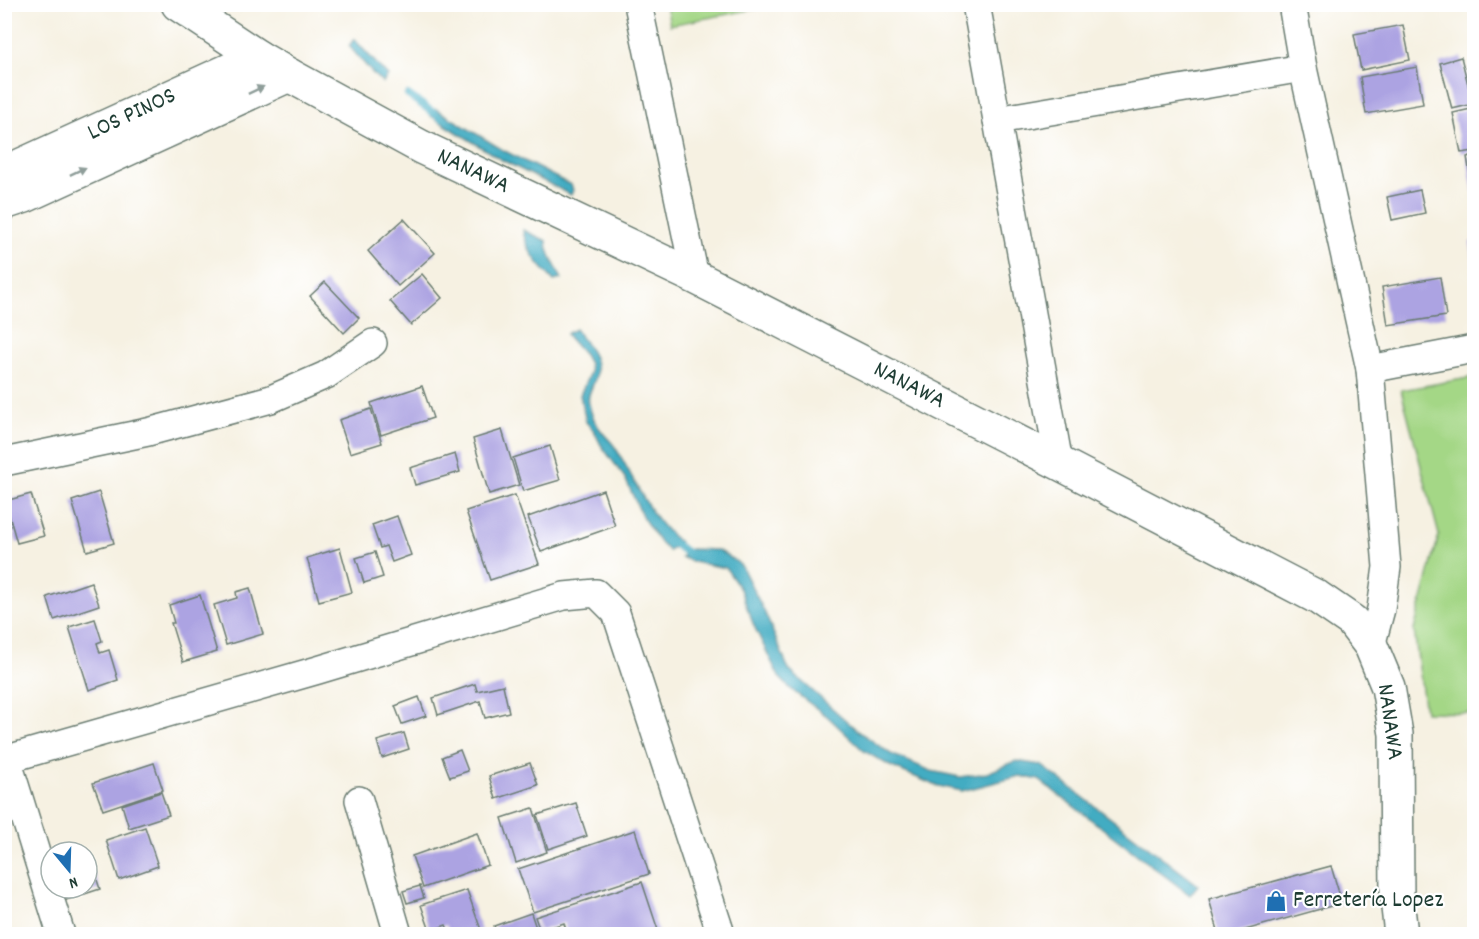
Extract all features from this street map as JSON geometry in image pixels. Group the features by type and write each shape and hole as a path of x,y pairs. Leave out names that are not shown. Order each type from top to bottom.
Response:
{"main road":[{"name":"NANAWA","path":"178,4 258,57 421,147 695,277 1317,597 1352,621 1371,646 1388,687 1396,734 1397,899 1401,934"},
{"name":"LOS PINOS","path":"4,172 258,57"},
{"path":"4,203 25,196 289,75"}],"street":[{"path":"638,4 695,277"},
{"path":"976,4 1059,463"},
{"path":"1292,4 1302,68 1370,369 1387,567 1381,609 1371,646"},
{"path":"997,120 1302,68"},
{"path":"4,462 148,432 271,399 326,375 373,343"},
{"path":"1370,369 1474,349"},
{"path":"61,934 6,760 564,596 596,593 616,613 721,934"},
{"path":"359,800 398,934"}],"green space":[{"path":"666,4 777,5 670,25"},
{"path":"1474,377 1474,713 1425,712 1414,630 1439,535 1401,390"}],"water":[{"path":"354,39 388,76 383,83 349,46"},
{"path":"436,109 503,150 571,185 573,190 571,195 500,159 431,116"},
{"path":"523,230 547,241 550,256 562,279 554,281 538,263 527,245"},
{"path":"575,329 592,354 597,368 589,398 592,415 600,430 615,447 650,509 679,542 669,551 661,544 643,518 625,478 586,422 580,395 590,372 584,355 566,334"},
{"path":"690,549 718,550 742,567 765,613 789,670 857,730 891,754 931,771 960,777 987,773 1016,761 1041,765 1198,885 1190,895 1039,780 1020,776 962,791 934,785 890,766 864,751 828,717 793,691 779,677 754,626 740,589 726,568 693,562 681,557"}],"building":[{"path":"1403,25 1410,60 1361,70 1354,34"},
{"path":"1461,57 1473,104 1452,109 1440,63"},
{"path":"1417,67 1423,104 1366,114 1360,77"},
{"path":"1471,109 1474,124 1474,151 1461,153 1453,113"},
{"path":"1474,155 1474,192 1473,192 1467,157"},
{"path":"1420,190 1425,213 1392,220 1387,197"},
{"path":"404,219 435,253 398,286 368,251"},
{"path":"1474,241 1474,260 1473,260 1470,242"},
{"path":"422,274 442,298 411,325 390,301"},
{"path":"1440,277 1446,316 1388,325 1382,287"},
{"path":"325,282 359,318 344,333 310,296"},
{"path":"422,386 433,418 381,435 371,403"},
{"path":"371,409 382,443 350,453 339,420"},
{"path":"502,430 519,485 489,494 473,439"},
{"path":"550,446 560,480 523,491 513,458"},
{"path":"455,454 460,472 415,485 410,468"},
{"path":"603,490 615,526 541,552 528,517"},
{"path":"99,492 114,543 87,551 72,501"},
{"path":"31,494 44,536 17,543 5,501"},
{"path":"515,495 539,564 490,580 466,511"},
{"path":"397,516 411,555 392,562 386,546 380,548 372,525"},
{"path":"340,548 352,592 319,601 307,558"},
{"path":"375,552 383,577 364,583 356,558"},
{"path":"91,582 99,605 54,620 47,597"},
{"path":"250,588 263,634 226,645 214,605 237,598 236,592"},
{"path":"200,595 217,652 183,662 171,623 174,623 169,605"},
{"path":"95,619 102,641 97,643 100,653 109,650 118,680 89,690 69,627"},
{"path":"475,684 477,691 503,685 509,712 485,718 480,701 438,715 433,698"},
{"path":"419,697 426,716 402,724 395,706"},
{"path":"404,733 409,749 382,758 377,741"},
{"path":"460,750 468,771 450,777 442,757"},
{"path":"154,763 163,790 103,810 93,783"},
{"path":"530,763 538,785 496,799 489,776"},
{"path":"161,792 169,815 129,828 122,805"},
{"path":"576,803 587,836 548,849 537,815"},
{"path":"533,808 547,852 516,863 502,818"},
{"path":"145,827 158,866 119,880 106,840"},
{"path":"635,830 649,874 533,912 518,869"},
{"path":"477,833 488,865 423,888 412,856"},
{"name":"Ferretería Lopez","path":"1331,866 1342,903 1231,934 1219,934 1209,899"},
{"path":"642,882 659,933 567,934 564,923 540,931 535,917"},
{"path":"420,886 424,898 407,903 403,891"},
{"path":"467,890 481,930 467,934 450,934 446,925 430,931 421,905"},
{"path":"531,913 538,934 497,934 494,926"},
{"path":"157,927 160,934 133,934"}],"waterway":[{"path":"408,95 441,118"},
{"path":"669,540 690,555 696,556"}],"place":[{"name":"Ferretería Lopez","path":"1276,901"}]}
